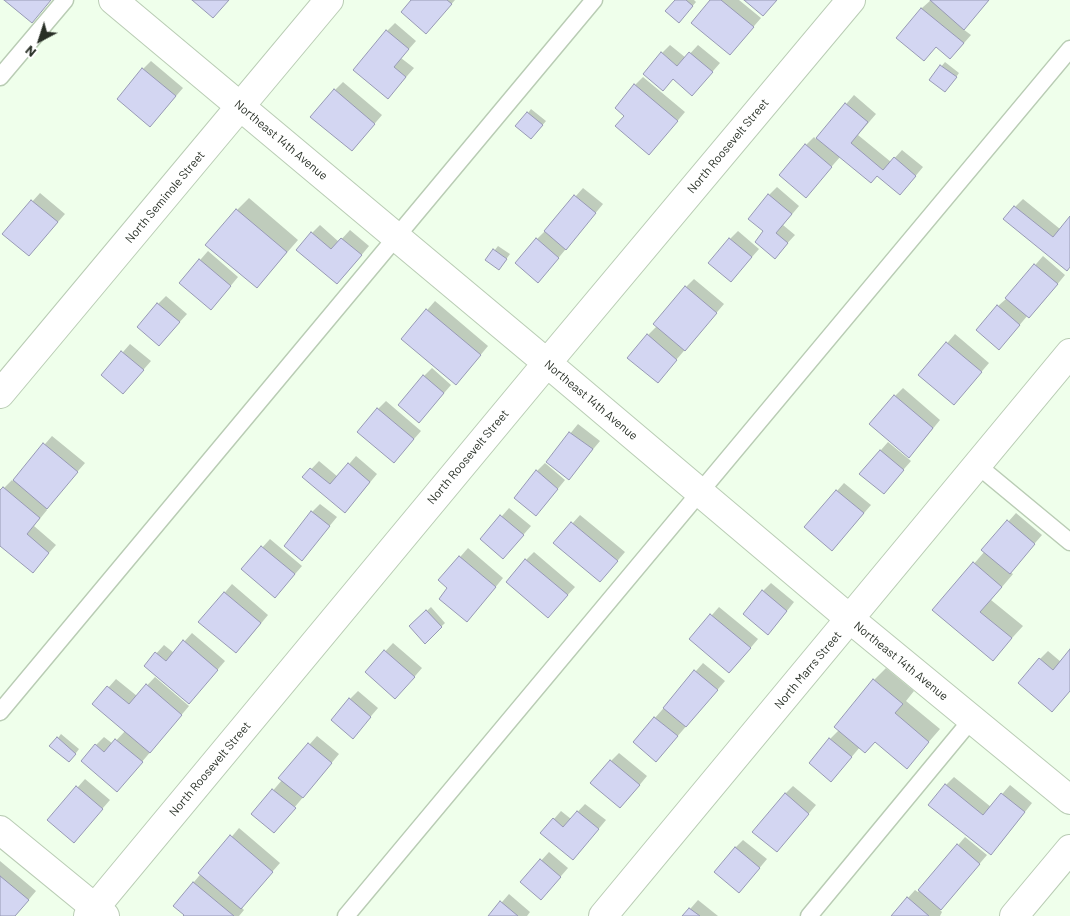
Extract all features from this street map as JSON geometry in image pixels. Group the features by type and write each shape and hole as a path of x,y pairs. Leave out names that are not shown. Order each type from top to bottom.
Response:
{"street":[{"name":"Northeast 14th Avenue","path":"113,0 850,619 1070,800"},
{"name":"North Seminole Street","path":"0,394 329,0"},
{"name":"North Roosevelt Street","path":"96,913 547,363 851,0"},
{"name":"North Marrs Street","path":"603,916 1070,353"},
{"path":"0,830 96,913"},
{"path":"1014,916 1070,849"}],"lane":[{"path":"0,77 65,0"},
{"path":"0,712 594,0"},
{"path":"346,916 1070,49"},
{"path":"977,465 1070,542"},
{"path":"809,916 972,719"}],"building":[{"path":"4,0 51,0 32,23"},
{"path":"192,0 229,0 213,18"},
{"path":"411,0 447,0 452,4 426,34 401,12"},
{"path":"675,0 686,0 693,6 679,23 665,11"},
{"path":"710,0 721,0 754,27 730,55 691,23"},
{"path":"744,0 777,0 763,16"},
{"path":"930,0 989,0 964,30"},
{"path":"921,8 964,43 950,59 936,47 924,61 896,38"},
{"path":"386,30 409,49 394,67 406,77 388,99 353,70"},
{"path":"661,52 677,66 689,52 713,72 692,96 673,79 663,91 643,74"},
{"path":"940,65 957,77 945,92 929,80"},
{"path":"142,68 176,96 150,127 117,99"},
{"path":"634,84 678,121 649,155 615,126 624,116 615,108"},
{"path":"334,89 375,124 352,151 310,117"},
{"path":"845,103 868,122 851,143 883,170 894,157 916,176 900,195 877,176 871,183 816,138"},
{"path":"527,112 543,125 531,139 515,126"},
{"path":"805,144 832,167 806,198 779,175"},
{"path":"768,194 792,214 776,233 788,243 775,259 755,242 763,231 748,219"},
{"path":"574,195 596,213 566,250 544,231"},
{"path":"31,200 58,222 29,256 2,234"},
{"path":"1014,206 1053,237 1070,216 1070,267 1067,271 1003,219"},
{"path":"236,209 287,252 257,288 205,245"},
{"path":"311,232 331,249 341,238 362,255 337,284 296,250"},
{"path":"536,238 559,258 538,283 515,263"},
{"path":"729,238 752,257 731,282 708,263"},
{"path":"493,249 507,259 499,270 485,260"},
{"path":"199,259 231,286 211,310 179,283"},
{"path":"1034,264 1058,284 1029,318 1005,298"},
{"path":"685,286 717,313 685,351 653,324"},
{"path":"157,303 180,322 159,346 137,327"},
{"path":"997,305 1020,325 999,350 976,330"},
{"path":"426,309 481,355 456,385 401,339"},
{"path":"647,334 677,360 658,383 627,358"},
{"path":"946,342 982,372 954,405 918,375"},
{"path":"121,351 144,370 123,394 101,375"},
{"path":"423,375 444,393 419,423 398,405"},
{"path":"894,395 933,428 909,458 869,424"},
{"path":"377,408 414,439 394,463 357,432"},
{"path":"569,432 593,449 569,480 546,462"},
{"path":"43,443 78,472 47,509 13,480"},
{"path":"880,450 904,470 884,494 859,474"},
{"path":"348,463 370,482 345,513 302,477 310,468 330,484"},
{"path":"536,470 558,489 536,516 514,498"},
{"path":"3,487 40,518 27,534 49,553 33,573 0,546 0,490"},
{"path":"836,490 864,513 832,551 804,527"},
{"path":"311,511 330,526 302,561 284,546"},
{"path":"500,515 524,535 503,559 480,539"},
{"path":"1007,520 1035,544 1010,574 981,550"},
{"path":"571,522 618,561 600,582 553,543"},
{"path":"261,546 295,574 275,598 241,569"},
{"path":"459,556 496,587 467,622 439,599 447,588 438,580"},
{"path":"525,559 568,595 548,618 506,582"},
{"path":"973,562 1002,587 980,612 1012,638 993,661 932,610"},
{"path":"762,590 787,611 768,635 743,614"},
{"path":"224,592 261,623 236,653 198,622"},
{"path":"426,610 442,627 425,644 409,626"},
{"path":"710,614 751,648 729,673 689,639"},
{"path":"183,640 218,670 189,704 144,666 155,652 166,661"},
{"path":"1070,649 1070,691 1052,712 1018,683 1039,658 1053,670"},
{"path":"384,650 415,677 395,699 365,672"},
{"path":"694,670 718,690 686,727 663,708"},
{"path":"873,679 903,704 895,713 929,742 907,769 875,742 865,753 834,727"},
{"path":"146,684 182,715 150,753 92,704 107,686 129,704"},
{"path":"349,698 371,717 353,739 331,720"},
{"path":"654,717 678,736 656,762 633,742"},
{"path":"57,737 76,754 69,762 49,746"},
{"path":"829,738 852,757 831,782 809,763"},
{"path":"115,739 143,762 117,792 81,761 95,744 104,752"},
{"path":"308,743 332,763 303,798 278,778"},
{"path":"610,760 640,785 620,808 590,783"},
{"path":"945,784 983,815 1001,793 1025,812 991,855 928,805"},
{"path":"76,786 103,809 74,843 47,820"},
{"path":"272,789 296,808 274,833 251,814"},
{"path":"785,793 809,814 777,852 752,832"},
{"path":"577,811 599,829 573,860 540,833 553,818 563,827"},
{"path":"230,835 273,872 241,909 198,873"},
{"path":"957,844 980,864 941,910 918,890"},
{"path":"735,847 760,868 739,893 714,872"},
{"path":"540,859 561,877 541,900 520,882"},
{"path":"0,876 29,900 15,916 0,916"},
{"path":"193,882 234,916 183,916 173,906"},
{"path":"907,897 929,916 891,916"},
{"path":"500,901 518,916 488,916"},
{"path":"689,908 700,916 682,916"}]}
